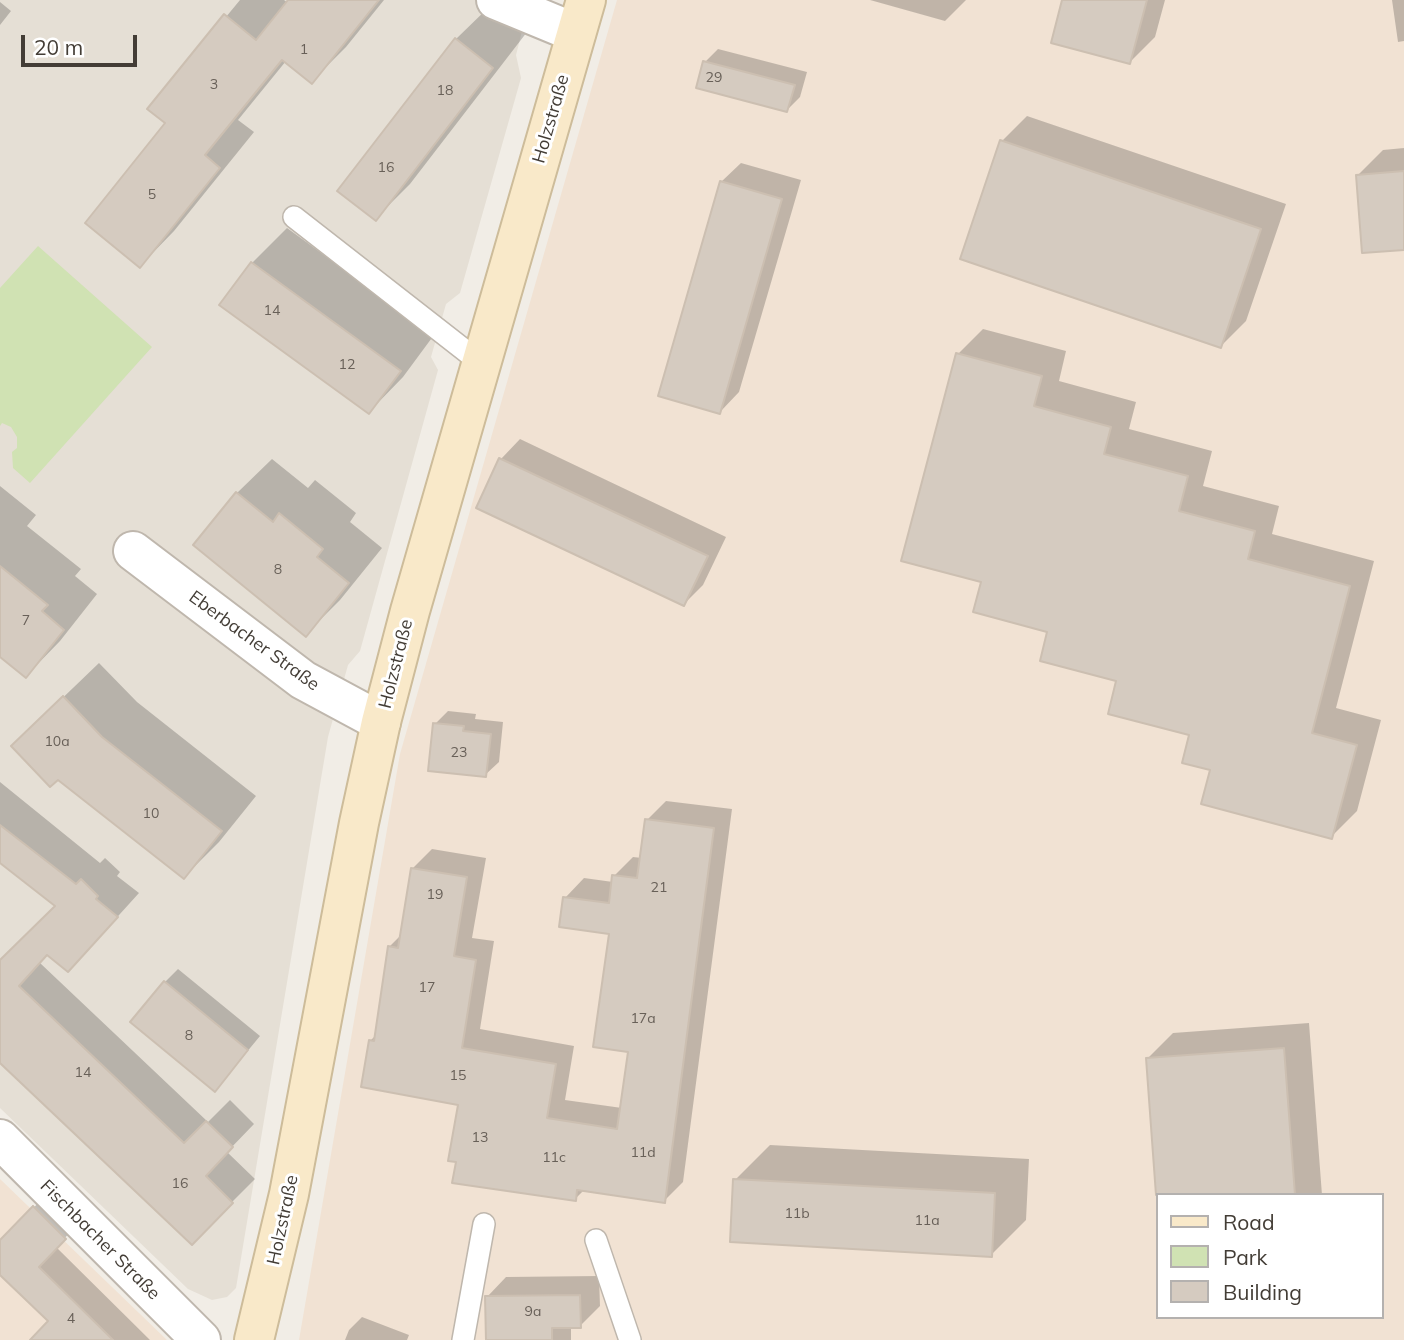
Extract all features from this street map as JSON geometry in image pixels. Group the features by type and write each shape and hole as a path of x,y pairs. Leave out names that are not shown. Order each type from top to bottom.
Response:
{"street":[{"path":"496,0 581,16"},
{"name":"Holzstraße","path":"254,1340 289,1194 359,823 381,722 581,16"},
{"name":"Eberbacher Straße","path":"133,551 303,680 381,722"},
{"name":"Fischbacher Straße","path":"0,1139 201,1340"}],"lane":[{"path":"294,217 481,363"},
{"path":"463,1340 484,1224"},
{"path":"596,1240 630,1340"}],"shaded area":[{"path":"0,0 530,0 516,55 521,78 460,293 446,304 431,357 438,370 360,651 348,665 328,737 236,1288 227,1297 212,1300 188,1289 0,1108"},
{"path":"617,0 1404,0 1404,1340 299,1340 400,754"},
{"path":"0,1179 167,1340 0,1340"}],"green space":[{"path":"38,246 152,347 30,483 13,468 12,452 17,448 17,437 11,427 2,423 0,426 0,288"}],"building":[{"path":"288,0 379,0 312,84 282,60 205,155 220,168 140,268 85,223 165,123 147,109 224,14 256,40"},
{"path":"1062,0 1147,0 1130,64 1051,43"},
{"path":"455,38 493,68 376,221 337,191"},
{"path":"703,61 795,85 787,112 696,88"},
{"path":"1000,140 1261,229 1221,348 960,259"},
{"path":"1404,171 1404,250 1362,253 1356,175"},
{"path":"720,181 782,199 720,414 658,396"},
{"path":"251,262 401,371 369,414 219,305"},
{"path":"956,353 1042,376 1034,406 1111,427 1104,454 1188,476 1179,511 1255,531 1248,559 1350,586 1312,733 1357,745 1332,839 1201,804 1210,770 1182,763 1189,735 1108,714 1116,681 1040,661 1047,632 973,612 981,582 901,561"},
{"path":"499,458 708,556 684,606 476,508"},
{"path":"236,492 273,522 279,513 323,549 317,557 349,583 306,637 193,545"},
{"path":"0,566 48,605 42,611 64,630 26,678 0,657"},
{"path":"63,696 102,737 222,831 184,879 58,780 50,787 11,746"},
{"path":"433,723 464,726 463,731 491,734 486,777 428,771"},
{"path":"645,819 714,828 665,1203 577,1190 576,1201 452,1183 456,1162 448,1161 458,1105 361,1087 369,1040 374,1041 388,946 398,948 411,868 467,877 454,956 476,960 462,1048 556,1064 547,1118 617,1129 628,1052 593,1047 609,934 559,927 563,897 609,903 612,875 637,878"},
{"path":"0,825 76,884 81,879 98,896 96,899 118,917 68,972 47,955 19,986 184,1143 206,1121 233,1147 206,1176 233,1203 192,1245 0,1063 0,960 55,906 0,863"},
{"path":"164,981 248,1050 215,1092 130,1022"},
{"path":"1284,1048 1295,1193 1156,1195 1146,1058"},
{"path":"733,1179 995,1193 992,1257 730,1242"},
{"path":"33,1206 66,1239 39,1267 113,1340 30,1340 48,1321 0,1275 0,1240"},
{"path":"580,1295 581,1328 552,1328 552,1340 486,1340 485,1296"}]}
